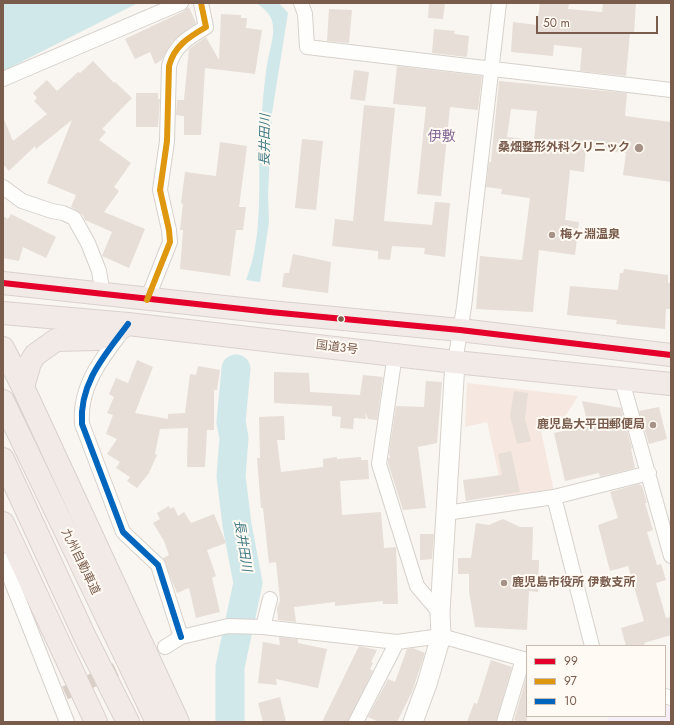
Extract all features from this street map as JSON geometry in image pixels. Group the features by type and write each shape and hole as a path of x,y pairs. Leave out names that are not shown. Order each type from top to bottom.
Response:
{"highway":[{"path":"3,283 148,300 460,330 671,355"},
{"name":"国道3号","path":"3,313 128,324 455,362 671,384"},
{"path":"23,387 30,363 35,355 56,340 96,339 104,337 128,324"},
{"path":"3,348 23,387 178,722"},
{"name":"九州自動車道","path":"3,401 157,722"},
{"path":"3,459 85,637 128,722"},
{"path":"3,523 96,722"}],"street":[{"path":"3,79 181,3"},
{"path":"148,300 170,242 169,230 160,190 167,141 169,66 171,56 186,39 206,27 201,3"},
{"path":"300,3 305,14 306,47 671,90"},
{"path":"412,722 427,684 441,636 440,612 455,362 499,3"},
{"path":"3,186 22,201 63,213 74,218 94,257 99,271 103,295"},
{"path":"128,324 107,351 90,381 84,395 81,410 82,424 123,532 158,565 181,637"},
{"path":"395,354 379,464 417,586 440,612"},
{"path":"621,378 649,473 671,556"},
{"path":"446,513 554,497 649,473"},
{"path":"554,497 592,645"},
{"path":"3,560 60,695 67,722"},
{"path":"263,627 270,599"},
{"path":"165,647 181,637 228,626 263,627 397,642 441,636 525,660 504,722"},
{"path":"356,722 397,642"}],"shaded area":[{"path":"467,383 578,396 566,415 541,431 554,491 504,498 487,422 465,427"},
{"path":"666,705 671,706 671,722 606,722 608,717 666,717"}],"water":[{"path":"3,3 138,3 3,71"},
{"path":"256,3 279,3 288,13 272,113 268,194 269,222 260,282 246,280 256,241 259,201 261,120 266,72 273,31 270,15"}],"building":[{"path":"429,3 445,3 443,19 428,18"},
{"path":"540,3 569,3 568,9 602,12 603,3 636,3 634,33 630,32 626,76 580,71 582,48 554,45 553,56 511,52 513,22 537,25"},
{"path":"189,7 196,23 172,42 162,60 155,64 150,52 135,59 125,39 184,11"},
{"path":"329,9 352,10 349,43 327,41"},
{"path":"221,14 241,15 241,18 247,18 246,28 262,30 255,74 205,68 201,135 184,135 184,116 176,115 177,100 184,100 189,49 206,37 219,60"},
{"path":"434,29 455,31 454,34 469,36 467,57 432,53"},
{"path":"93,61 114,83 115,82 132,98 102,129 106,132 99,140 131,163 114,187 119,191 104,212 145,229 129,268 102,256 112,232 85,220 83,215 71,207 76,195 47,183 72,120 36,149 35,146 9,171 3,164 3,117 13,141 47,114 34,101 37,98 33,93 47,80 57,91"},
{"path":"397,66 482,76 478,110 450,107 441,196 417,194 426,107 393,104"},
{"path":"354,70 369,72 365,101 350,99"},
{"path":"499,81 627,93 625,116 671,122 671,182 623,175 626,153 586,149 584,172 570,170 565,220 579,222 575,255 539,250 533,312 476,309 480,256 522,260 530,198 501,194 502,189 486,187 489,162 491,162","holes":["511,109 537,111 534,140 507,137"]},
{"path":"136,93 158,93 158,99 160,99 158,127 136,127"},
{"path":"364,105 395,108 384,221 432,225 435,202 450,203 445,257 424,254 425,248 392,246 390,260 378,259 378,251 332,246 335,219 353,221"},
{"path":"302,139 323,141 316,210 295,208"},
{"path":"220,142 247,146 239,207 246,207 243,230 236,230 230,276 180,269 183,230 180,230 183,204 181,203 185,172 216,176"},
{"path":"11,214 56,237 46,258 23,247 19,261 3,258 3,216 8,219"},
{"path":"293,254 331,262 328,293 282,287 284,273 289,273"},
{"path":"624,269 668,275 668,283 671,283 671,309 666,309 665,329 616,324 617,320 567,315 570,286 618,290 620,273 623,273"},
{"path":"137,360 153,367 135,413 168,419 168,414 185,413 190,374 196,375 198,366 220,370 217,390 214,390 214,430 207,430 205,467 187,467 188,428 160,429 155,454 157,455 149,473 137,488 127,481 130,477 116,468 120,462 107,454 117,439 106,434 113,415 107,413 114,397 109,394 116,378 128,383"},
{"path":"274,372 309,373 310,392 360,395 363,375 383,377 377,420 368,419 365,412 366,419 354,418 353,429 340,428 341,417 332,416 332,406 274,403"},
{"path":"426,381 442,382 437,443 418,447 426,508 403,510 388,463 388,458 390,458 389,453 396,406 424,407"},
{"path":"514,391 528,393 525,419 531,441 517,444 510,416"},
{"path":"582,401 621,408 632,448 635,468 600,477 599,473 565,481 554,433 588,425"},
{"name":"鹿児島大平田郵便局","path":"659,407 667,439 649,444 639,411"},
{"path":"284,416 285,440 277,440 281,472 323,467 323,459 337,457 337,459 361,457 361,460 368,460 369,479 340,481 342,515 381,512 384,548 396,547 398,604 383,604 383,601 335,606 335,602 294,607 296,622 278,620 277,608 280,601 276,562 269,563 263,508 261,508 257,458 260,458 259,417"},
{"path":"511,451 520,492 466,501 463,480 502,475 498,454"},
{"path":"639,484 642,486 647,503 645,503 653,530 647,532 657,565 661,564 666,580 656,583 666,618 671,617 671,635 644,643 645,645 626,645 621,628 644,621 628,566 610,571 598,525 618,518 610,492"},
{"path":"169,506 170,509 174,507 178,516 184,512 191,523 214,514 226,543 207,550 216,576 212,578 220,612 196,618 189,588 177,593 163,558 169,555 164,541 153,523 160,519 157,513"},
{"name":"鹿児島市役所 伊敷支所","path":"503,519 520,527 533,527 532,560 539,560 538,592 529,591 527,630 475,627 469,591 469,574 458,574 458,558 471,558 476,523 489,525"},
{"path":"420,534 434,534 432,559 420,560"},
{"path":"279,637 298,639 298,643 327,649 318,688 276,679 277,685 258,683 263,642 280,645"},
{"path":"359,646 377,650 371,662 373,663 370,669 373,671 348,722 322,722"},
{"path":"413,648 425,653 412,692 397,722 379,722 368,717 388,679 395,682 407,649"},
{"path":"491,660 512,667 496,722 467,722 474,703 477,704"},
{"path":"526,678 527,722 514,720"},
{"path":"280,697 286,722 263,722 258,703"}],"waterway":[{"name":"長井田川","path":"230,722 230,667 248,583 237,525 231,476 234,438 231,422 236,369"}],"tunnel":[{"path":"65,693 165,647"}],"transit line":[{"name":"97","path":"147,300 170,242 169,230 160,190 167,141 169,66 171,59 178,48 188,38 206,27 201,3"},
{"name":"99","path":"3,283 270,312 460,330 671,355"},
{"name":"10","path":"128,324 95,370 89,383 82,409 82,424 123,532 158,565 181,637"}],"place":[{"name":"桑畑整形外科クリニック","path":"639,148"},
{"name":"梅ヶ淵温泉","path":"552,235"},
{"name":"鹿児島大平田郵便局","path":"653,425"},
{"name":"鹿児島市役所 伊敷支所","path":"504,583"}],"district":[{"name":"伊敷","path":"442,138"}]}
